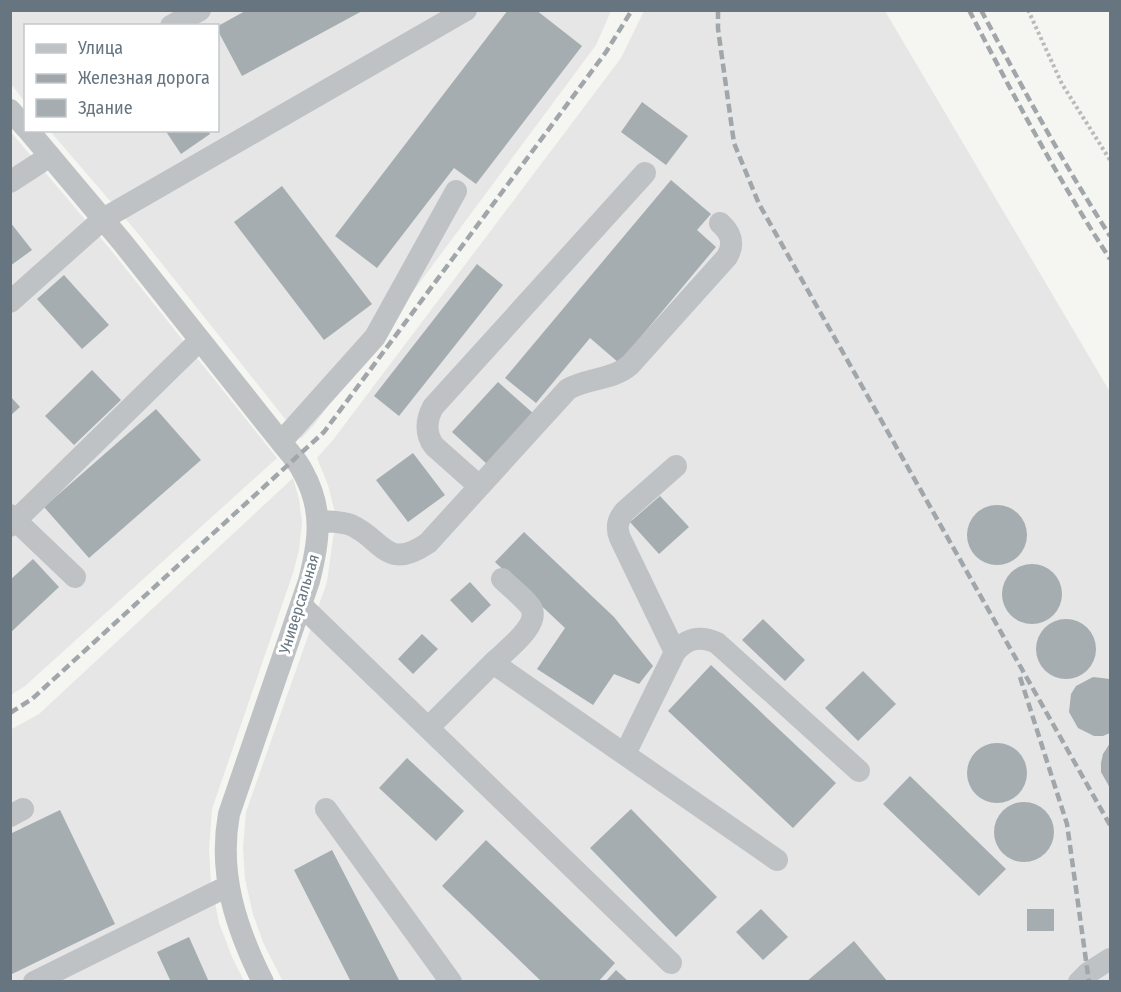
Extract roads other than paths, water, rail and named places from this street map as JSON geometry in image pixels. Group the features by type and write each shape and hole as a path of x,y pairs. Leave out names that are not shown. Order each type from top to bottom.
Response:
{"street":[{"path":"175,24 200,10"},
{"path":"10,302 103,219 466,10"},
{"name":"Универсальная","path":"11,111 24,126"},
{"name":"Универсальная","path":"30,132 103,219 303,470 313,494 319,521 316,551 301,605 229,814 225,849 228,886 247,949 263,981"},
{"path":"10,182 50,156"},
{"path":"479,486 429,439 427,422 433,407 645,173"},
{"path":"281,442 375,336 456,190"},
{"path":"319,521 345,523 352,526 388,552 405,554 414,552 428,543 568,389 578,383 617,373 630,365 728,257 732,249 732,242 726,229 720,223"},
{"path":"75,577 12,520 200,340"},
{"path":"675,652 620,538 617,525 625,512 676,466"},
{"path":"428,728 529,628 533,614 531,607 502,579"},
{"path":"301,605 671,963"},
{"path":"625,754 675,652 682,644 696,638 705,638 717,643 859,771"},
{"path":"493,663 777,860"},
{"path":"326,809 451,981"},
{"path":"34,981 228,886"},
{"path":"1079,981 1110,959"}],"railway":[{"path":"10,713 32,699 324,432 606,52 632,10"},
{"path":"718,10 718,29 734,143 759,204 1110,825"},
{"path":"969,10 1036,136 1110,259"},
{"path":"981,10 1059,153 1110,236"},
{"path":"1020,677 1067,824 1089,982"}]}
